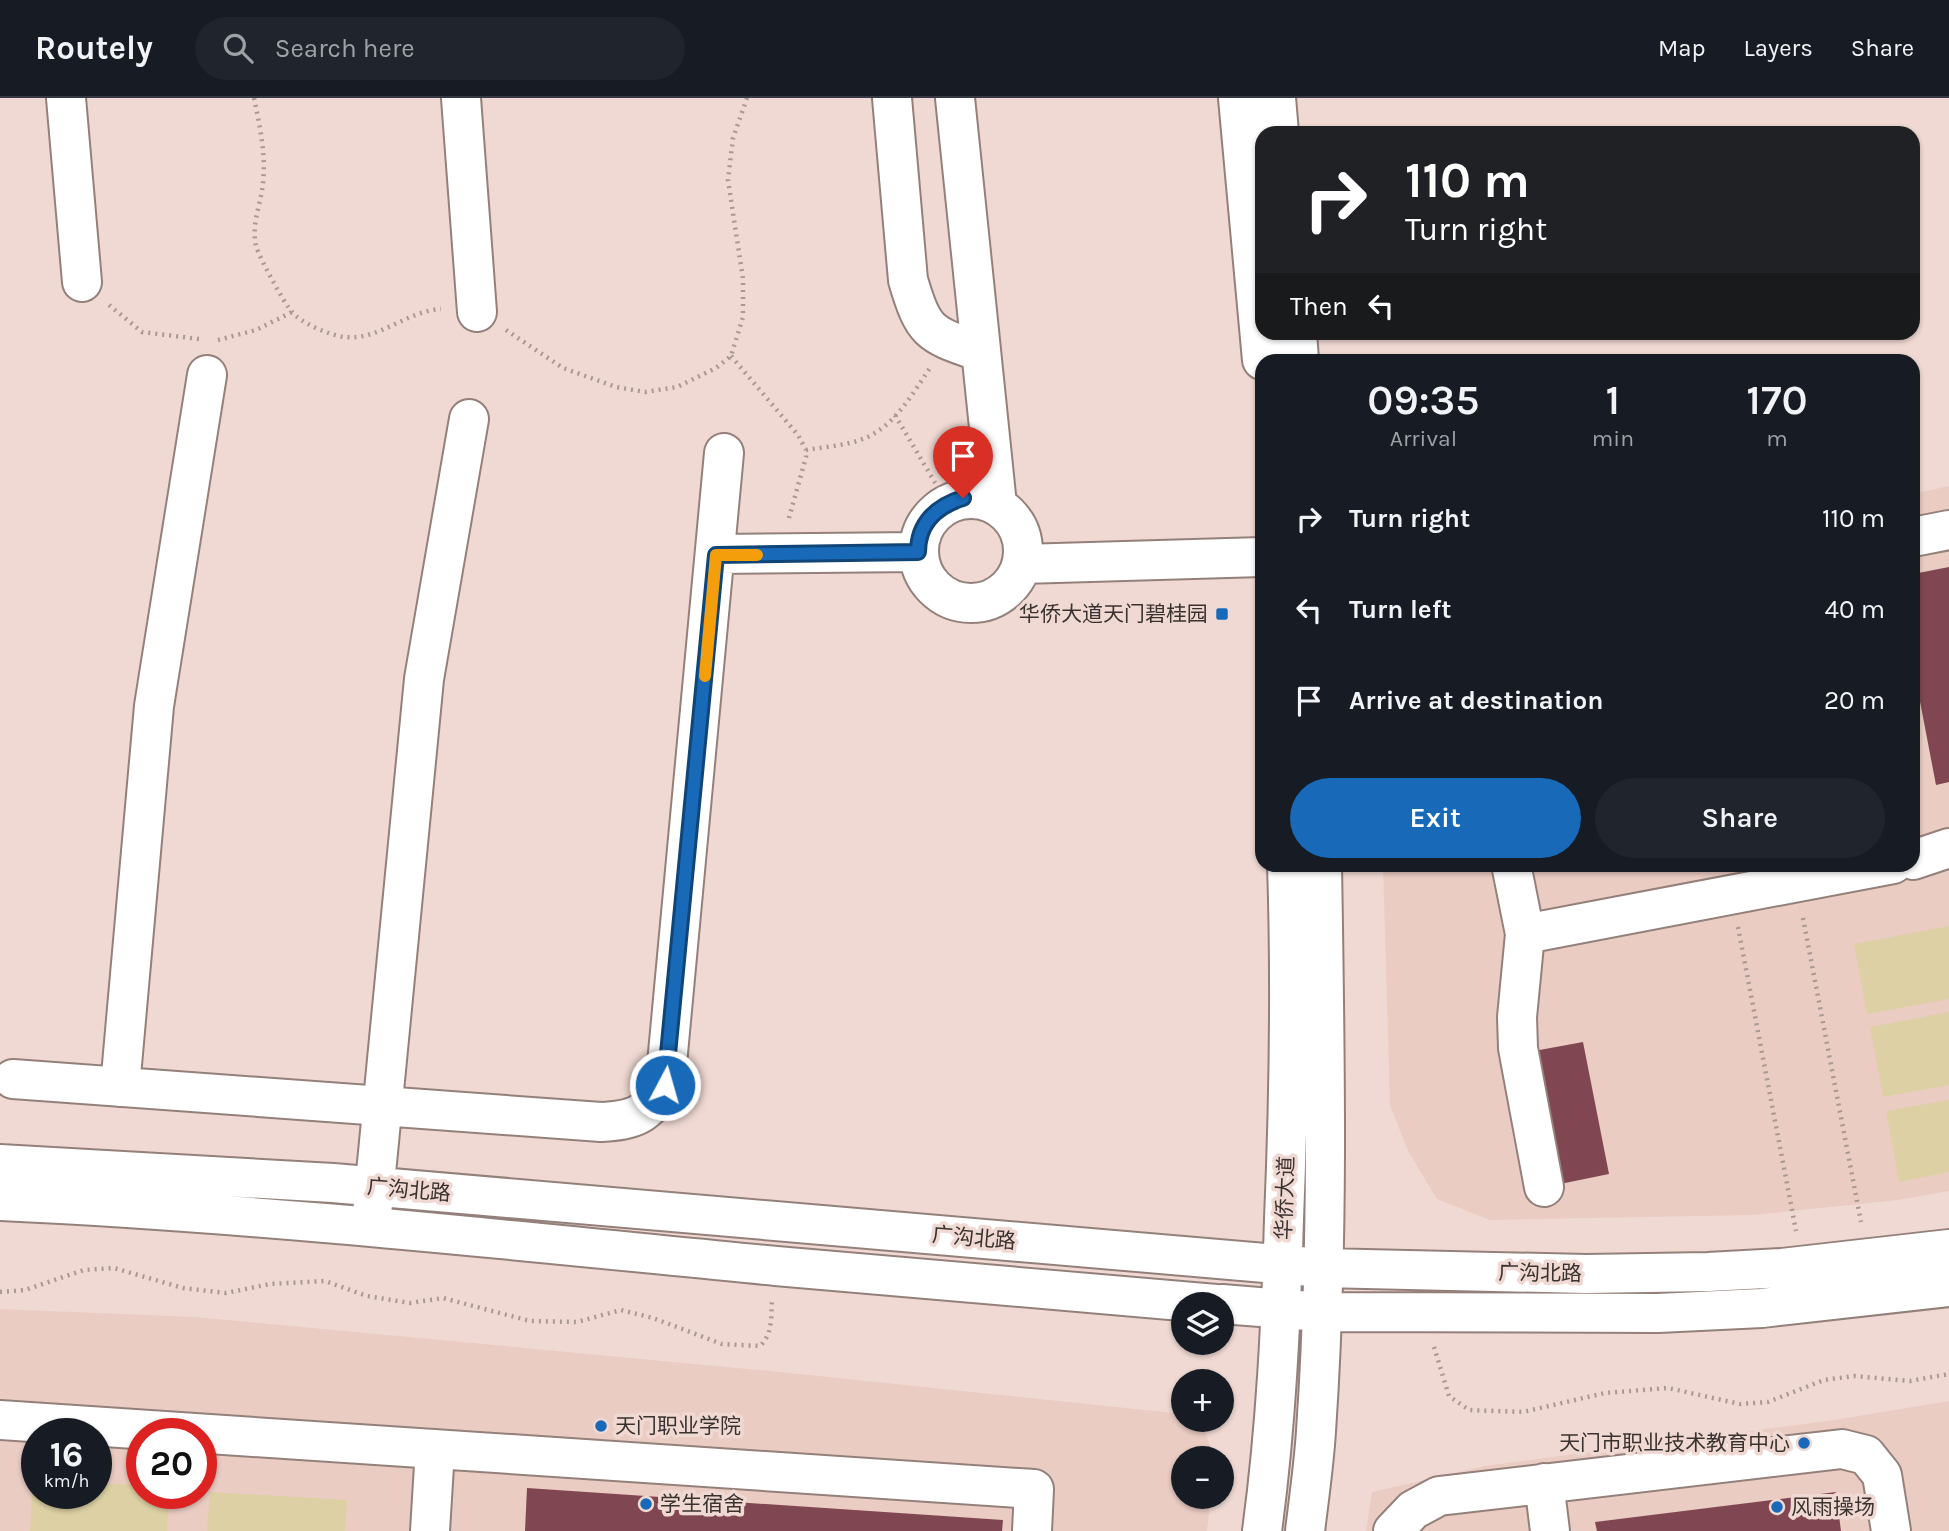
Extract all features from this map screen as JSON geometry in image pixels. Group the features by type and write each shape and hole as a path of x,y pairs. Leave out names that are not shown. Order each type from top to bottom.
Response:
{"street":[{"path":"66,98 82,282"},
{"path":"461,98 477,312"},
{"path":"892,98 908,280 916,307 929,330 964,346"},
{"path":"955,98 964,346 997,505"},
{"path":"1238,98 1255,284"},
{"path":"1276,98 1278,126"},
{"path":"120,1087 154,706 207,375"},
{"path":"371,1227 424,679 469,419"},
{"path":"13,1079 601,1122 625,1121 651,1107 665,1085 724,453"},
{"path":"963,498 981,499 997,505 1010,516 1020,530 1022,564 1015,580 1003,593 987,601 970,604 952,600 937,592 925,578 919,562 918,552 923,527 933,513 947,503 963,498"},
{"path":"1920,536 1949,530"},
{"path":"716,555 918,552"},
{"path":"1022,564 1255,558"},
{"path":"1920,858 1949,848"},
{"name":"华侨大道","path":"1262,1531 1269,1475 1283,1265 1288,1111 1287,872"},
{"name":"华侨大道","path":"1305,1531 1316,1432 1323,1268 1322,872"},
{"path":"1513,872 1525,934 1517,1017 1518,1048 1544,1187"},
{"path":"1525,934 1852,872"},
{"name":"广沟北路","path":"0,1164 374,1187 1323,1268 1586,1274 1708,1272 1949,1250"},
{"name":"广沟北路","path":"0,1201 137,1208 371,1227 774,1266 1171,1300"},
{"name":"广沟北路","path":"1234,1305 1321,1312 1558,1314 1749,1308 1949,1287"},
{"path":"0,1420 1034,1489 1032,1531"},
{"path":"430,1531 435,1449"},
{"path":"1393,1531 1413,1510 1439,1496 1842,1449 1866,1455 1882,1475 1891,1531"},
{"path":"1544,1483 1550,1531"}],"path":[{"path":"254,98 265,156 263,187 254,224 256,247 292,313 321,330 345,337 371,335 429,310 459,308 477,312 488,315 510,334 563,368 615,387 645,392 677,387 716,368 731,356 743,317 743,279 728,180 733,138 747,98"},
{"path":"82,282 142,332 182,338 222,340 256,330 292,313"},
{"path":"806,450 860,440 883,428 964,346"},
{"path":"731,356 798,435 806,450 804,467 777,555"},
{"path":"895,415 947,503"},
{"path":"1796,883 1868,1259"},
{"path":"1731,895 1802,1265"},
{"path":"0,1292 25,1290 84,1270 114,1268 183,1288 226,1293 270,1284 326,1281 367,1296 410,1303 443,1298 530,1321 577,1322 621,1310 653,1318 722,1344 760,1346 766,1340 771,1326 774,1266"},
{"path":"1423,1312 1449,1395 1469,1410 1523,1412 1605,1393 1668,1388 1740,1404 1768,1402 1824,1380 1854,1376 1910,1381 1949,1374"}],"shaded area":[{"path":"1949,486 1949,1191 1898,1200 1754,1215 1490,1220 1437,1199 1408,1151 1390,1105 1383,872 1920,872 1920,492"},
{"path":"1949,926 1949,999 1867,1014 1854,944"},
{"path":"1949,1012 1949,1085 1883,1097 1870,1027"},
{"path":"1949,1100 1949,1172 1899,1182 1886,1111"},
{"name":"天门职业学院","path":"0,1309 195,1317 780,1372 1171,1413 1171,1432 1205,1432 1210,1446 1171,1446 1171,1509 1210,1509 1207,1531 0,1531"},
{"name":"天门市职业技术教育中心","path":"1949,1401 1949,1531 1366,1531 1372,1492 1485,1466 1834,1420"},
{"path":"112,1484 126,1484 126,1509 168,1509 167,1531 30,1531 31,1509 112,1509"},
{"path":"217,1492 347,1500 345,1531 207,1531 209,1509 217,1509"}],"building":[{"path":"1949,567 1949,782 1936,785 1920,702 1920,573"},
{"path":"1583,1042 1609,1174 1560,1184 1534,1051"},
{"name":"学生宿舍","path":"527,1488 1003,1520 1002,1531 525,1531"},
{"name":"风雨操场","path":"1836,1492 1841,1531 1597,1531 1595,1522"}],"slow traffic":[{"path":"705,676 716,555 757,555"}],"place":[{"name":"华侨大道天门碧桂园","path":"1222,614"},
{"name":"天门职业学院","path":"601,1426"},
{"name":"天门市职业技术教育中心","path":"1804,1443"},
{"name":"学生宿舍","path":"646,1504"},
{"name":"风雨操场","path":"1777,1507"}],"route":[{"path":"665,1085 716,555 918,552 923,527 933,513 947,503 963,498"}]}
